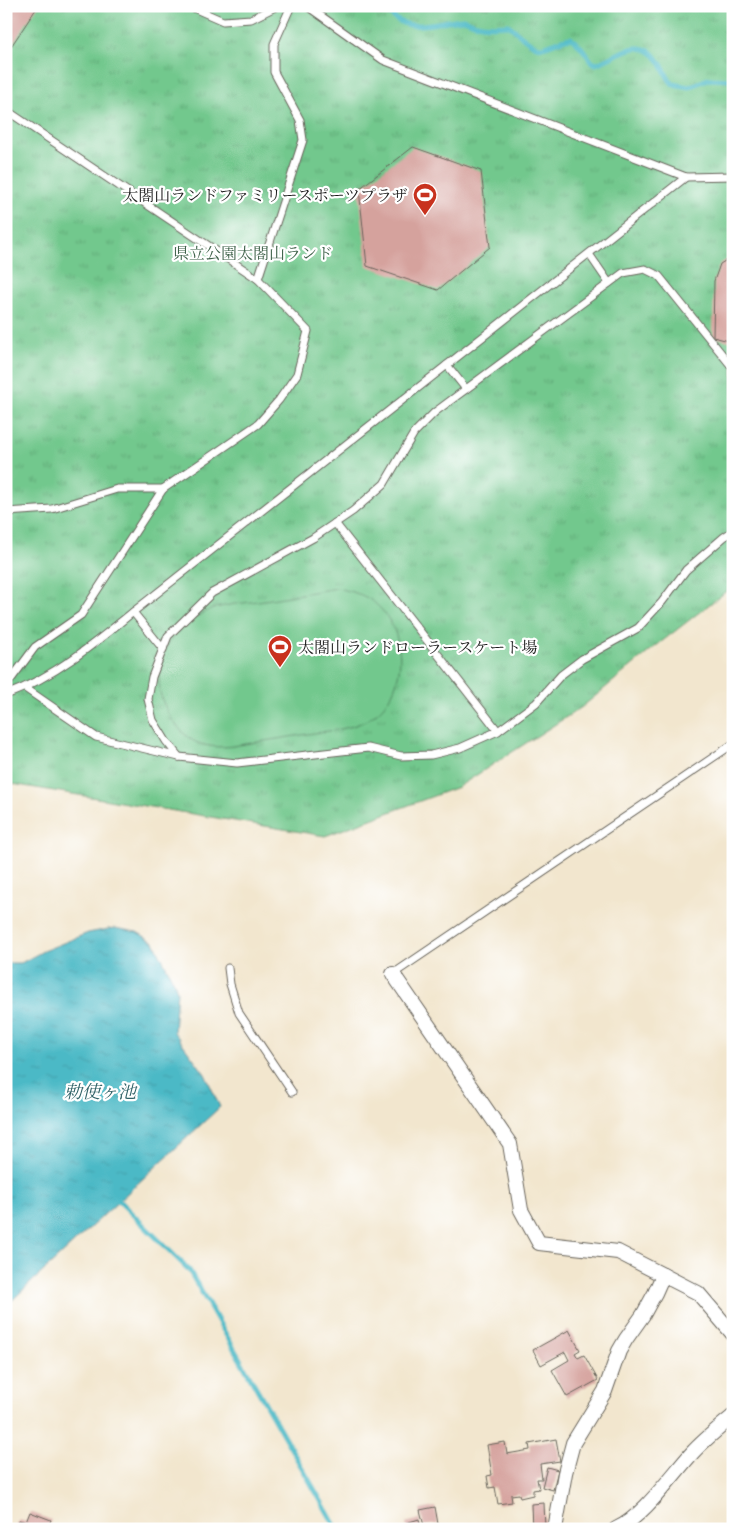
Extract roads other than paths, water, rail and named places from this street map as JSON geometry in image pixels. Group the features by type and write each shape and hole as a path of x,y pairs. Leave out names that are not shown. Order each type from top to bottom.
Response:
{"street":[{"path":"393,974 510,1144 521,1210 539,1243 618,1252 698,1293 733,1334"},
{"path":"555,1529 565,1473 573,1443 605,1391 619,1351 643,1315 663,1275"},
{"path":"624,1527 656,1495 694,1451 733,1416"}],"lane":[{"path":"189,6 223,21 252,19 277,6"},
{"path":"258,279 303,140 300,120 274,72 274,44 291,6"},
{"path":"307,6 383,60 686,177 733,176"},
{"path":"6,110 258,279 308,331 296,374 279,400 258,424 163,490 81,615 35,647 6,686"},
{"path":"6,695 25,688 79,655 686,177"},
{"path":"590,254 609,283"},
{"path":"179,757 153,720 148,699 152,677 168,636 212,593 314,538 353,511 384,484 414,433 435,412 623,273 645,269 659,276 733,368"},
{"path":"447,365 466,390"},
{"path":"6,512 52,509 116,489 163,490"},
{"path":"335,523 498,731"},
{"path":"25,688 96,736 179,757 237,762 368,748 401,756 431,755 460,748 498,731 536,703 561,676 582,659 638,628 662,602 686,570 733,531"},
{"path":"133,612 163,649"},
{"path":"393,974 733,744"},
{"path":"228,968 230,984 239,1013 292,1092"}],"water":[{"name":"勅使ヶ池","path":"114,928 137,932 154,942 177,991 174,1032 205,1074 220,1107 6,1306 6,961 8,963 21,963 43,951 88,933"}],"waterway":[{"path":"385,6 397,20 412,25 463,19 485,26 508,25 528,41 541,47 571,38 596,64 629,49 645,49 652,53 659,61 673,84 689,87 708,79 733,80"},
{"path":"115,1197 189,1270 337,1529"}],"place":[{"name":"太閤山ランドファミリースポーツプラザ","path":"425,216"},
{"name":"太閤山ランドローラースケート場","path":"280,668"}],"park label":[{"name":"県立公園太閤山ランド","path":"253,253"}]}
